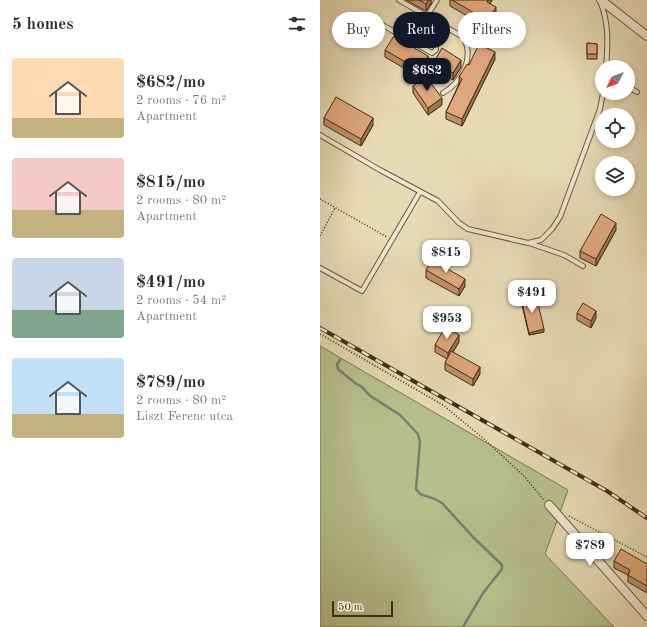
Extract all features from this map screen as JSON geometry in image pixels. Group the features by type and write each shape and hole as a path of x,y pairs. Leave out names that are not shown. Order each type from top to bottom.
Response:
{"street":[{"path":"600,0 647,36"},
{"path":"549,505 647,616"}],"lane":[{"path":"399,0 421,12"},
{"path":"430,12 437,0"},
{"path":"600,0 606,22 608,48 607,60"},
{"path":"443,93 457,81 467,61 467,43 463,37 450,29"},
{"path":"423,48 432,53 436,50 436,48"},
{"path":"528,243 541,240 552,230 560,217 600,109 602,100"},
{"path":"320,135 380,170 438,201 458,223 468,230 528,243 564,255 584,266"},
{"path":"320,268 362,291 420,192"}],"path":[{"path":"320,200 392,240"},
{"path":"320,236 335,208"},
{"path":"320,334 443,404 525,477 549,505"},
{"path":"568,515 647,557"}],"green space":[{"path":"320,346 568,490 545,554 614,627 320,627"}],"building":[{"path":"419,0 428,0 426,4"},
{"path":"452,0 488,0 487,2 496,7 493,12 473,12"},
{"path":"393,38 393,48 414,48 428,56 419,70 385,50"},
{"path":"587,43 597,44 597,54 587,54"},
{"path":"442,48 461,60 453,73 434,62"},
{"path":"477,48 487,48 495,52 462,119 446,112 462,79 459,77 467,64 469,65"},
{"path":"426,77 442,98 428,108 413,86"},
{"path":"336,97 373,118 361,139 324,118"},
{"path":"601,214 616,223 596,259 580,251"},
{"path":"432,260 465,279 459,289 426,270"},
{"path":"536,295 544,329 529,333 521,298"},
{"path":"583,303 596,311 591,321 577,313"},
{"path":"445,327 459,335 448,353 435,345"},
{"path":"451,351 480,367 473,379 445,363"},
{"path":"621,549 647,564 647,586 628,575 630,570 614,561"}],"waterway":[{"path":"340,360 337,364 338,369 362,387 369,395 400,415 418,434 420,442 416,489 420,494 442,503 473,537 502,565 502,569 483,593 463,627"}],"railway":[{"path":"320,328 607,491 647,518"}]}
